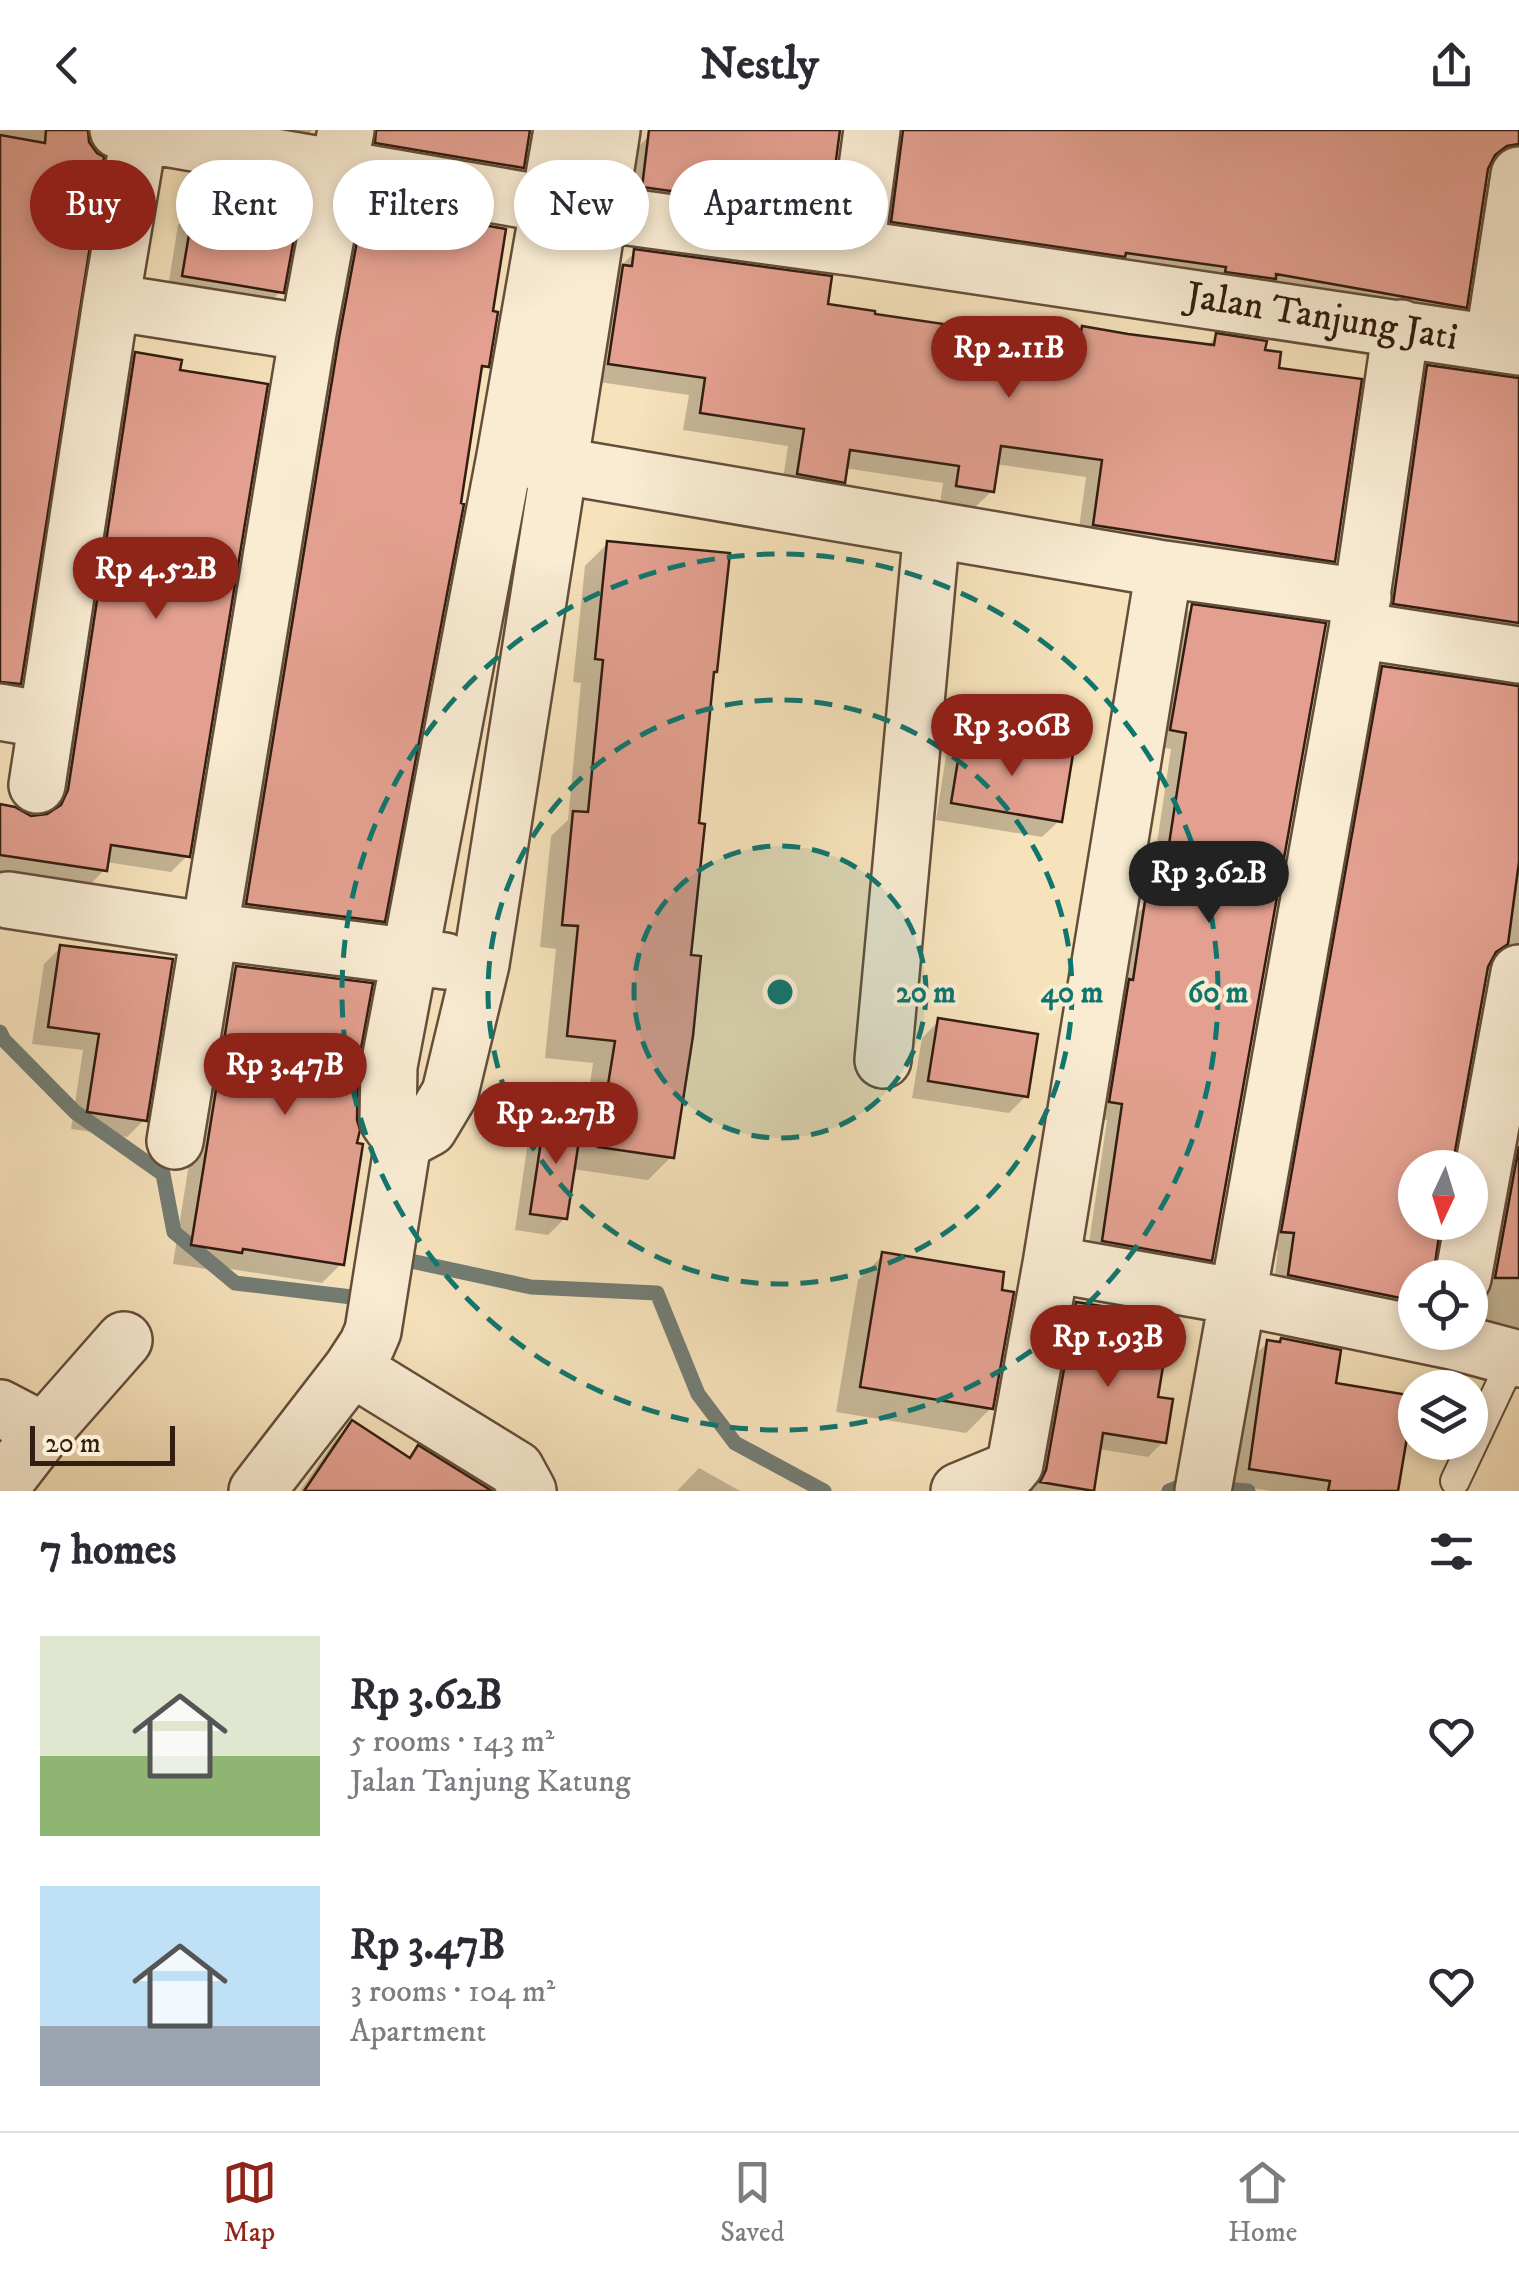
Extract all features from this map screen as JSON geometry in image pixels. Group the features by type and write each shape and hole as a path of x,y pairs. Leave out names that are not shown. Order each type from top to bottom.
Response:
{"street":[{"path":"562,130 566,160"},
{"path":"597,160 612,130"},
{"path":"868,160 872,130"},
{"path":"37,784 23,716 111,302 133,131"},
{"name":"Jalan Tanjung Jati","path":"133,131 343,150 514,194"},
{"path":"176,1141 308,333 343,150"},
{"path":"1506,345 1519,174"},
{"path":"257,1491 352,1368 373,1331 403,1142 388,1121 389,1066 506,456 562,250"},
{"path":"403,1142 429,1128 450,1093 481,964 558,464 571,250"},
{"name":"Jalan Tanjung Jati","path":"870,250 1506,345"},
{"path":"111,302 308,333"},
{"path":"1205,1478 1360,613 1401,328"},
{"path":"506,456 1164,569 1360,613 1519,655"},
{"path":"883,1060 932,530"},
{"path":"959,1491 1010,1470 1015,1464 1164,569"},
{"path":"8,900 210,931 481,964"},
{"path":"1467,1260 1519,972"},
{"path":"1051,1264 1398,1327"},
{"path":"0,1488 22,1419 124,1340"},
{"path":"1488,1349 1516,1358"},
{"path":"352,1368 516,1469 528,1491"}],"lane":[{"path":"1455,1480 1516,1358"}],"building":[{"path":"46,130 88,130 89,142 104,157 30,160 30,250 89,250 21,684 0,682 0,135 45,143"},
{"path":"376,130 530,130 525,160 514,160 514,166 375,143"},
{"path":"649,130 840,130 836,160 669,160 669,191 649,188 649,160 645,160"},
{"path":"903,130 1519,130 1519,144 1507,146 1495,155 1488,169 1467,308 1276,274 1276,279 1225,272 1226,267 1126,253 1125,257 891,222"},
{"path":"494,227 506,229 489,367 482,366 461,503 464,504 385,922 246,904 355,250 494,250"},
{"path":"186,250 292,250 284,293 182,276"},
{"path":"634,250 641,250 832,276 828,304 1079,344 1082,326 1214,345 1216,333 1267,341 1265,350 1281,352 1279,368 1362,379 1335,562 1093,525 1102,460 1001,446 994,492 956,486 959,466 850,450 845,483 797,474 804,429 700,413 705,378 608,364 623,265 632,266"},
{"path":"135,352 182,360 180,370 268,384 190,857 111,845 107,871 0,855 0,804 31,816 47,814 61,805 68,790"},
{"path":"1427,365 1519,378 1519,623 1393,604"},
{"path":"607,541 730,553 699,823 705,824 691,955 701,956 674,1158 598,1147 615,1041 567,1036 578,926 562,925 573,811 588,812 603,660 595,659"},
{"path":"1192,604 1326,623 1212,1261 1102,1241 1122,1104 1109,1102 1145,901 1160,903 1186,733 1170,730"},
{"path":"1382,666 1519,686 1519,862 1508,944 1496,952 1488,967 1455,1150 1398,1150 1398,1240 1438,1240 1436,1260 1398,1260 1398,1298 1288,1275 1294,1233 1281,1232"},
{"path":"962,736 1073,754 1062,822 951,803"},
{"path":"60,945 173,959 147,1121 87,1112 99,1034 48,1027"},
{"path":"236,966 373,983 358,1065 357,1143 363,1144 344,1265 191,1245"},
{"path":"938,1018 1038,1034 1028,1097 928,1081"},
{"path":"545,1115 582,1121 567,1219 530,1214"},
{"path":"1519,1146 1519,1278 1495,1278"},
{"path":"882,1252 1004,1272 1002,1290 1014,1292 993,1409 860,1387"},
{"path":"1076,1302 1171,1317 1158,1397 1173,1399 1166,1443 1103,1433 1094,1491 1040,1482 1046,1470"},
{"path":"1281,1338 1341,1350 1336,1383 1398,1393 1398,1460 1403,1460 1398,1491 1328,1491 1330,1481 1249,1469 1267,1340 1280,1342"},
{"path":"352,1420 410,1458 418,1445 492,1491 304,1491"}],"waterway":[{"path":"0,1032 75,1112 163,1174 174,1232 235,1283 352,1297 366,1289"},
{"path":"395,1271 411,1261 531,1287 657,1293 698,1394 735,1443 824,1491"},
{"path":"1169,1491 1182,1486 1248,1491"}]}
